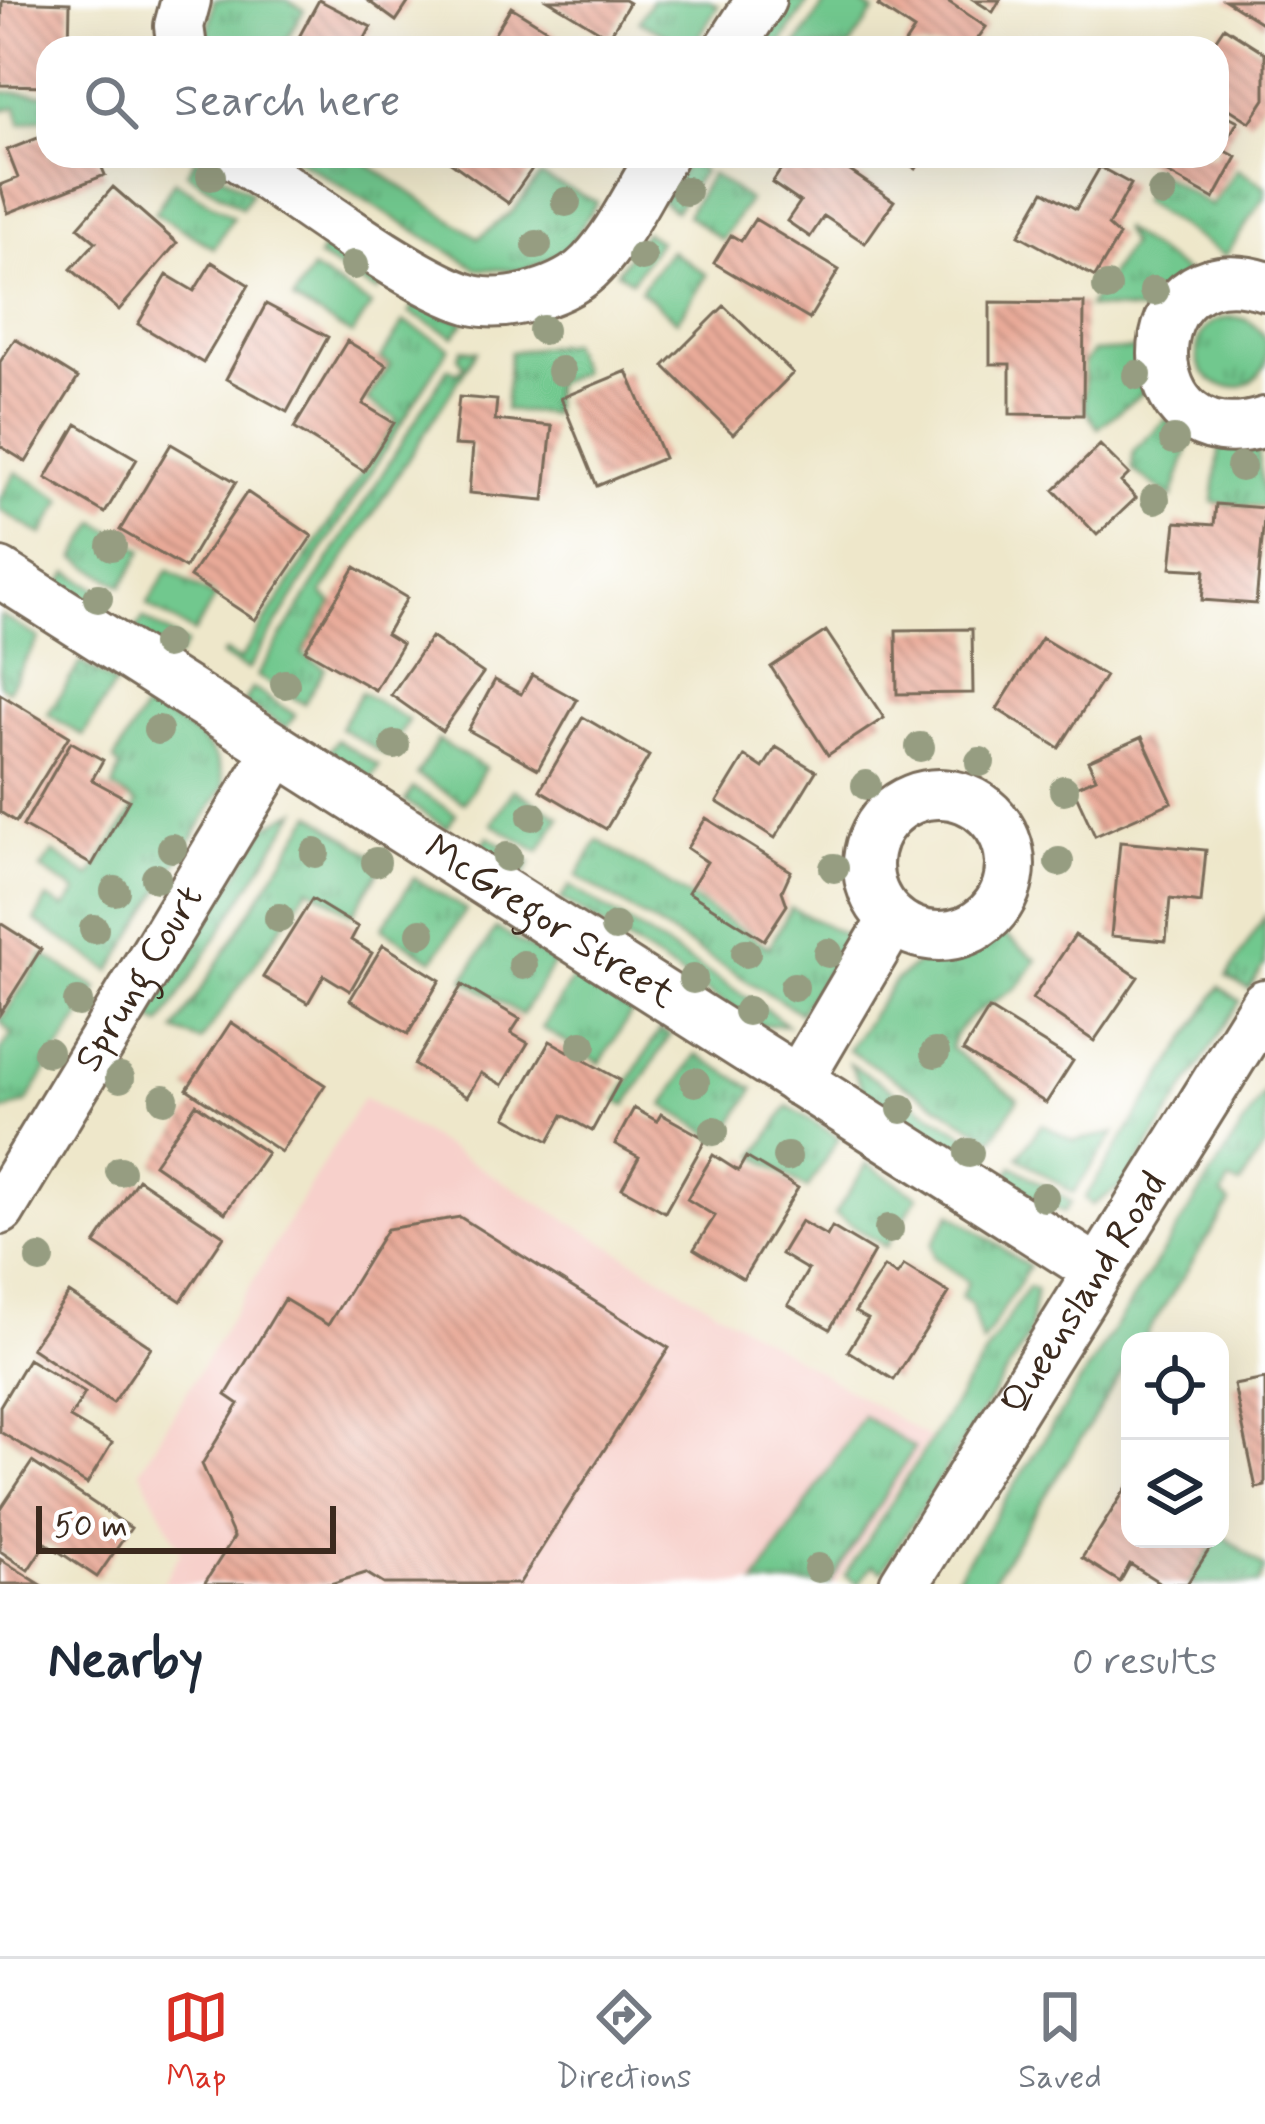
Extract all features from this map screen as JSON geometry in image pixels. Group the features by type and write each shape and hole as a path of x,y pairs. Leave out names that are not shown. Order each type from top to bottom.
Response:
{"street":[{"path":"180,36 186,0"},
{"path":"738,36 761,0"},
{"path":"256,168 418,273 473,300 509,300 551,291 591,266 654,168"},
{"path":"1265,286 1229,280 1186,298 1170,315 1161,364 1170,392 1197,419 1232,429 1265,422"},
{"name":"McGregor Street","path":"0,573 1098,1271"},
{"name":"Sprung Court","path":"7,1183 278,750"},
{"path":"797,1081 892,921"},
{"name":"Queensland Road","path":"904,1584 1265,1004"}],"shaded area":[{"path":"363,1097 929,1438 836,1584 162,1584 181,1552 140,1470"}],"green space":[{"path":"214,0 287,0 304,10 289,36 207,36"},
{"path":"652,0 709,0 718,6 699,36 668,36 639,21"},
{"path":"790,0 809,0 786,36 768,36"},
{"path":"827,0 856,0 874,12 857,36 803,36"},
{"path":"0,92 36,94 36,120 21,124 17,107 0,110"},
{"path":"190,168 212,168 251,193 242,208 187,173"},
{"path":"312,168 373,168 479,238 513,211 540,176 597,202 570,245 547,260 524,270 478,269"},
{"path":"684,168 703,171 675,211 661,201"},
{"path":"1237,169 1265,186 1265,197 1225,256 1141,201 1158,173 1211,206"},
{"path":"711,174 749,200 722,240 687,215"},
{"path":"174,181 233,217 214,248 155,213"},
{"path":"1121,228 1187,273 1158,295 1147,312 1088,307 1130,244"},
{"path":"645,232 659,241 632,281 617,272"},
{"path":"327,241 386,277 377,292 318,257"},
{"path":"670,250 707,275 677,321 640,290"},
{"path":"312,269 371,305 352,335 293,300"},
{"path":"417,299 464,322 454,336 409,313"},
{"path":"1218,319 1246,319 1265,338 1265,366 1246,385 1218,385 1199,366 1199,338"},
{"path":"404,322 449,347 248,670 222,656 225,652 240,660 397,419 367,400 390,365 381,358"},
{"path":"569,343 581,372 553,385 552,414 505,410 510,352"},
{"path":"462,349 477,351 322,594 332,603 302,654 325,668 304,704 257,676 448,368 458,373 464,365 458,357"},
{"path":"1139,349 1146,390 1098,428 1085,409 1083,364 1093,352"},
{"path":"1165,420 1192,436 1172,498 1133,470 1133,452"},
{"path":"1220,444 1257,445 1265,508 1213,502"},
{"path":"16,472 63,500 42,535 0,510 0,499"},
{"path":"97,522 143,550 122,586 75,558"},
{"path":"168,570 215,598 194,633 147,605"},
{"path":"69,572 112,598 103,612 60,585"},
{"path":"0,615 39,638 8,690 0,685"},
{"path":"143,618 186,644 177,658 135,631"},
{"path":"81,662 115,684 83,736 48,714"},
{"path":"252,688 295,715 286,728 244,702"},
{"path":"361,692 408,720 387,756 340,728"},
{"path":"146,706 207,746 224,786 111,971 35,921 47,898 65,908 77,892 41,869 53,852 90,877 137,804 113,788 120,768 114,760"},
{"path":"337,740 379,766 371,780 328,753"},
{"path":"438,740 485,768 464,803 417,775"},
{"path":"413,788 456,814 447,828 405,801"},
{"path":"513,789 560,817 539,852 492,824"},
{"path":"297,811 161,1025 148,1017 267,826"},
{"path":"312,814 384,863 353,914 309,887 201,1041 175,1031"},
{"path":"488,836 531,863 523,876 480,850"},
{"path":"598,840 769,947 791,908 849,937 800,1013 577,876"},
{"path":"414,878 466,910 433,960 382,928"},
{"path":"570,886 787,1025 759,1025 561,899"},
{"path":"1265,916 1265,964 1249,989 1227,977"},
{"path":"496,928 554,963 522,1015 464,979"},
{"path":"997,929 1037,960 1017,987 968,1020 950,1048 1018,1099 993,1139 848,1050 894,982 920,961 964,948"},
{"path":"44,955 98,989 26,1103 0,1112 0,1052 12,1034 0,1021"},
{"path":"574,976 632,1012 600,1063 542,1028"},
{"path":"1220,987 1240,1001 1126,1183 1092,1205 1085,1198"},
{"path":"660,1030 670,1035 627,1105 617,1101"},
{"path":"696,1054 754,1089 722,1141 664,1105"},
{"path":"850,1064 987,1148 977,1165 865,1093"},
{"path":"1265,1091 1265,1146 1240,1185 1229,1181 1222,1195 1230,1203 1148,1332 1121,1332 1121,1374 990,1584 952,1584"},
{"path":"788,1106 839,1138 807,1189 756,1156"},
{"path":"1042,1124 1073,1141 1115,1133 1073,1193 1018,1157"},
{"path":"867,1164 918,1196 886,1247 835,1214"},
{"path":"1013,1166 1071,1202 1064,1212 1003,1182"},
{"path":"951,1213 1029,1267 982,1344 971,1304 961,1297 968,1282 934,1257 932,1244"},
{"path":"1028,1287 1036,1289 1028,1338 882,1571 872,1565 858,1584 845,1576"},
{"path":"863,1416 914,1448 830,1584 755,1584"},
{"path":"1229,1540 1265,1568 1259,1584 1189,1584 1212,1548 1229,1548"}],"building":[{"path":"319,0 371,27 366,36 300,36"},
{"path":"367,0 410,0 396,21"},
{"path":"548,0 629,3 607,36"},
{"path":"882,0 946,0 986,27 980,36 910,36 914,30 878,6"},
{"path":"974,0 1000,0 993,12"},
{"path":"1225,0 1265,0 1265,25"},
{"path":"2,1 70,3 69,36 36,36 36,86 0,85"},
{"path":"511,7 558,36 493,36"},
{"path":"1224,27 1265,53 1265,99 1250,122 1229,109 1229,36 1218,36"},
{"path":"1229,116 1238,121 1229,137"},
{"path":"36,139 36,168 102,168 105,175 8,213 0,185 18,178 7,150"},
{"path":"1229,153 1237,157 1214,199 1158,168 1229,168"},
{"path":"459,168 533,168 508,203"},
{"path":"782,168 846,168 894,201 865,243 824,216 810,237 787,221 800,202 772,183"},
{"path":"1099,168 1131,184 1108,226 1119,236 1095,277 1019,235 1044,191 1076,209"},
{"path":"113,187 177,243 119,310 71,269 96,242 78,227"},
{"path":"755,219 839,270 809,319 714,263 731,235 741,241"},
{"path":"212,262 249,285 203,363 138,324 167,275 194,291"},
{"path":"990,302 1084,303 1083,415 1010,414 1010,364 990,364"},
{"path":"266,304 328,337 287,412 226,379"},
{"path":"724,306 793,373 733,434 664,366"},
{"path":"15,339 78,378 26,462 0,446 0,362"},
{"path":"347,341 387,365 363,404 394,423 364,471 294,428"},
{"path":"627,371 664,458 597,486 561,398"},
{"path":"459,397 497,400 495,420 552,426 544,500 469,493 473,446 454,445"},
{"path":"77,424 137,459 105,513 46,478"},
{"path":"171,444 236,482 185,568 120,530"},
{"path":"1100,445 1129,474 1121,482 1136,498 1097,535 1054,490"},
{"path":"247,492 312,536 255,620 190,577"},
{"path":"1216,504 1265,508 1256,604 1202,600 1205,570 1171,568 1176,522 1214,525"},
{"path":"355,567 407,598 386,634 402,644 375,690 305,650"},
{"path":"972,629 973,693 897,694 896,630"},
{"path":"826,631 884,718 828,755 771,667"},
{"path":"431,637 483,673 442,731 391,695"},
{"path":"1042,638 1105,676 1059,748 997,709"},
{"path":"532,675 577,700 538,769 468,730 495,680 521,694"},
{"path":"0,694 69,736 16,822 0,812"},
{"path":"583,717 649,756 606,829 540,790"},
{"path":"1142,737 1172,802 1095,836 1073,788 1096,778 1088,761"},
{"path":"71,742 103,760 92,780 129,800 92,865 23,826"},
{"path":"776,747 816,771 775,838 717,802 745,756 763,768"},
{"path":"706,818 791,871 782,891 787,905 764,940 688,892 707,862 687,848"},
{"path":"1120,842 1206,850 1201,903 1170,899 1166,941 1111,936"},
{"path":"312,899 358,927 351,940 372,953 350,991 324,975 308,1003 263,977"},
{"path":"0,923 41,949 0,1014"},
{"path":"1075,935 1138,977 1094,1041 1032,999"},
{"path":"383,945 440,980 408,1034 350,1000"},
{"path":"462,985 520,1019 511,1033 528,1043 503,1085 481,1073 467,1097 414,1065"},
{"path":"989,1009 1073,1061 1046,1103 963,1051"},
{"path":"231,1022 325,1085 281,1152 187,1089"},
{"path":"550,1041 620,1080 592,1131 563,1115 549,1141 506,1117"},
{"path":"196,1104 267,1153 225,1213 154,1164"},
{"path":"634,1108 657,1121 661,1114 706,1139 665,1212 622,1188 639,1157 615,1144"},
{"path":"713,1155 738,1171 746,1157 798,1188 743,1279 694,1249 715,1216 687,1199"},
{"path":"138,1179 224,1236 181,1301 95,1244"},
{"path":"460,1217 669,1348 519,1584 384,1584 366,1573 330,1584 204,1584 234,1537 202,1464 239,1404 226,1395 284,1299 328,1325 387,1229"},
{"path":"801,1221 827,1236 832,1227 874,1252 830,1329 788,1305 808,1270 781,1254"},
{"path":"904,1265 949,1293 894,1380 848,1351 868,1319 855,1312 884,1267 897,1275"},
{"path":"69,1293 151,1347 113,1403 31,1348"},
{"path":"28,1359 85,1393 70,1418 112,1443 87,1484 0,1432 0,1406"},
{"path":"1265,1379 1265,1486 1256,1488 1234,1385"},
{"path":"32,1462 131,1528 97,1577 46,1543 28,1570 0,1551 0,1510"},
{"path":"1121,1496 1121,1548 1210,1548 1187,1584 1162,1584 1130,1564 1120,1582 1082,1558"},
{"path":"0,1559 40,1584 0,1584"}]}
